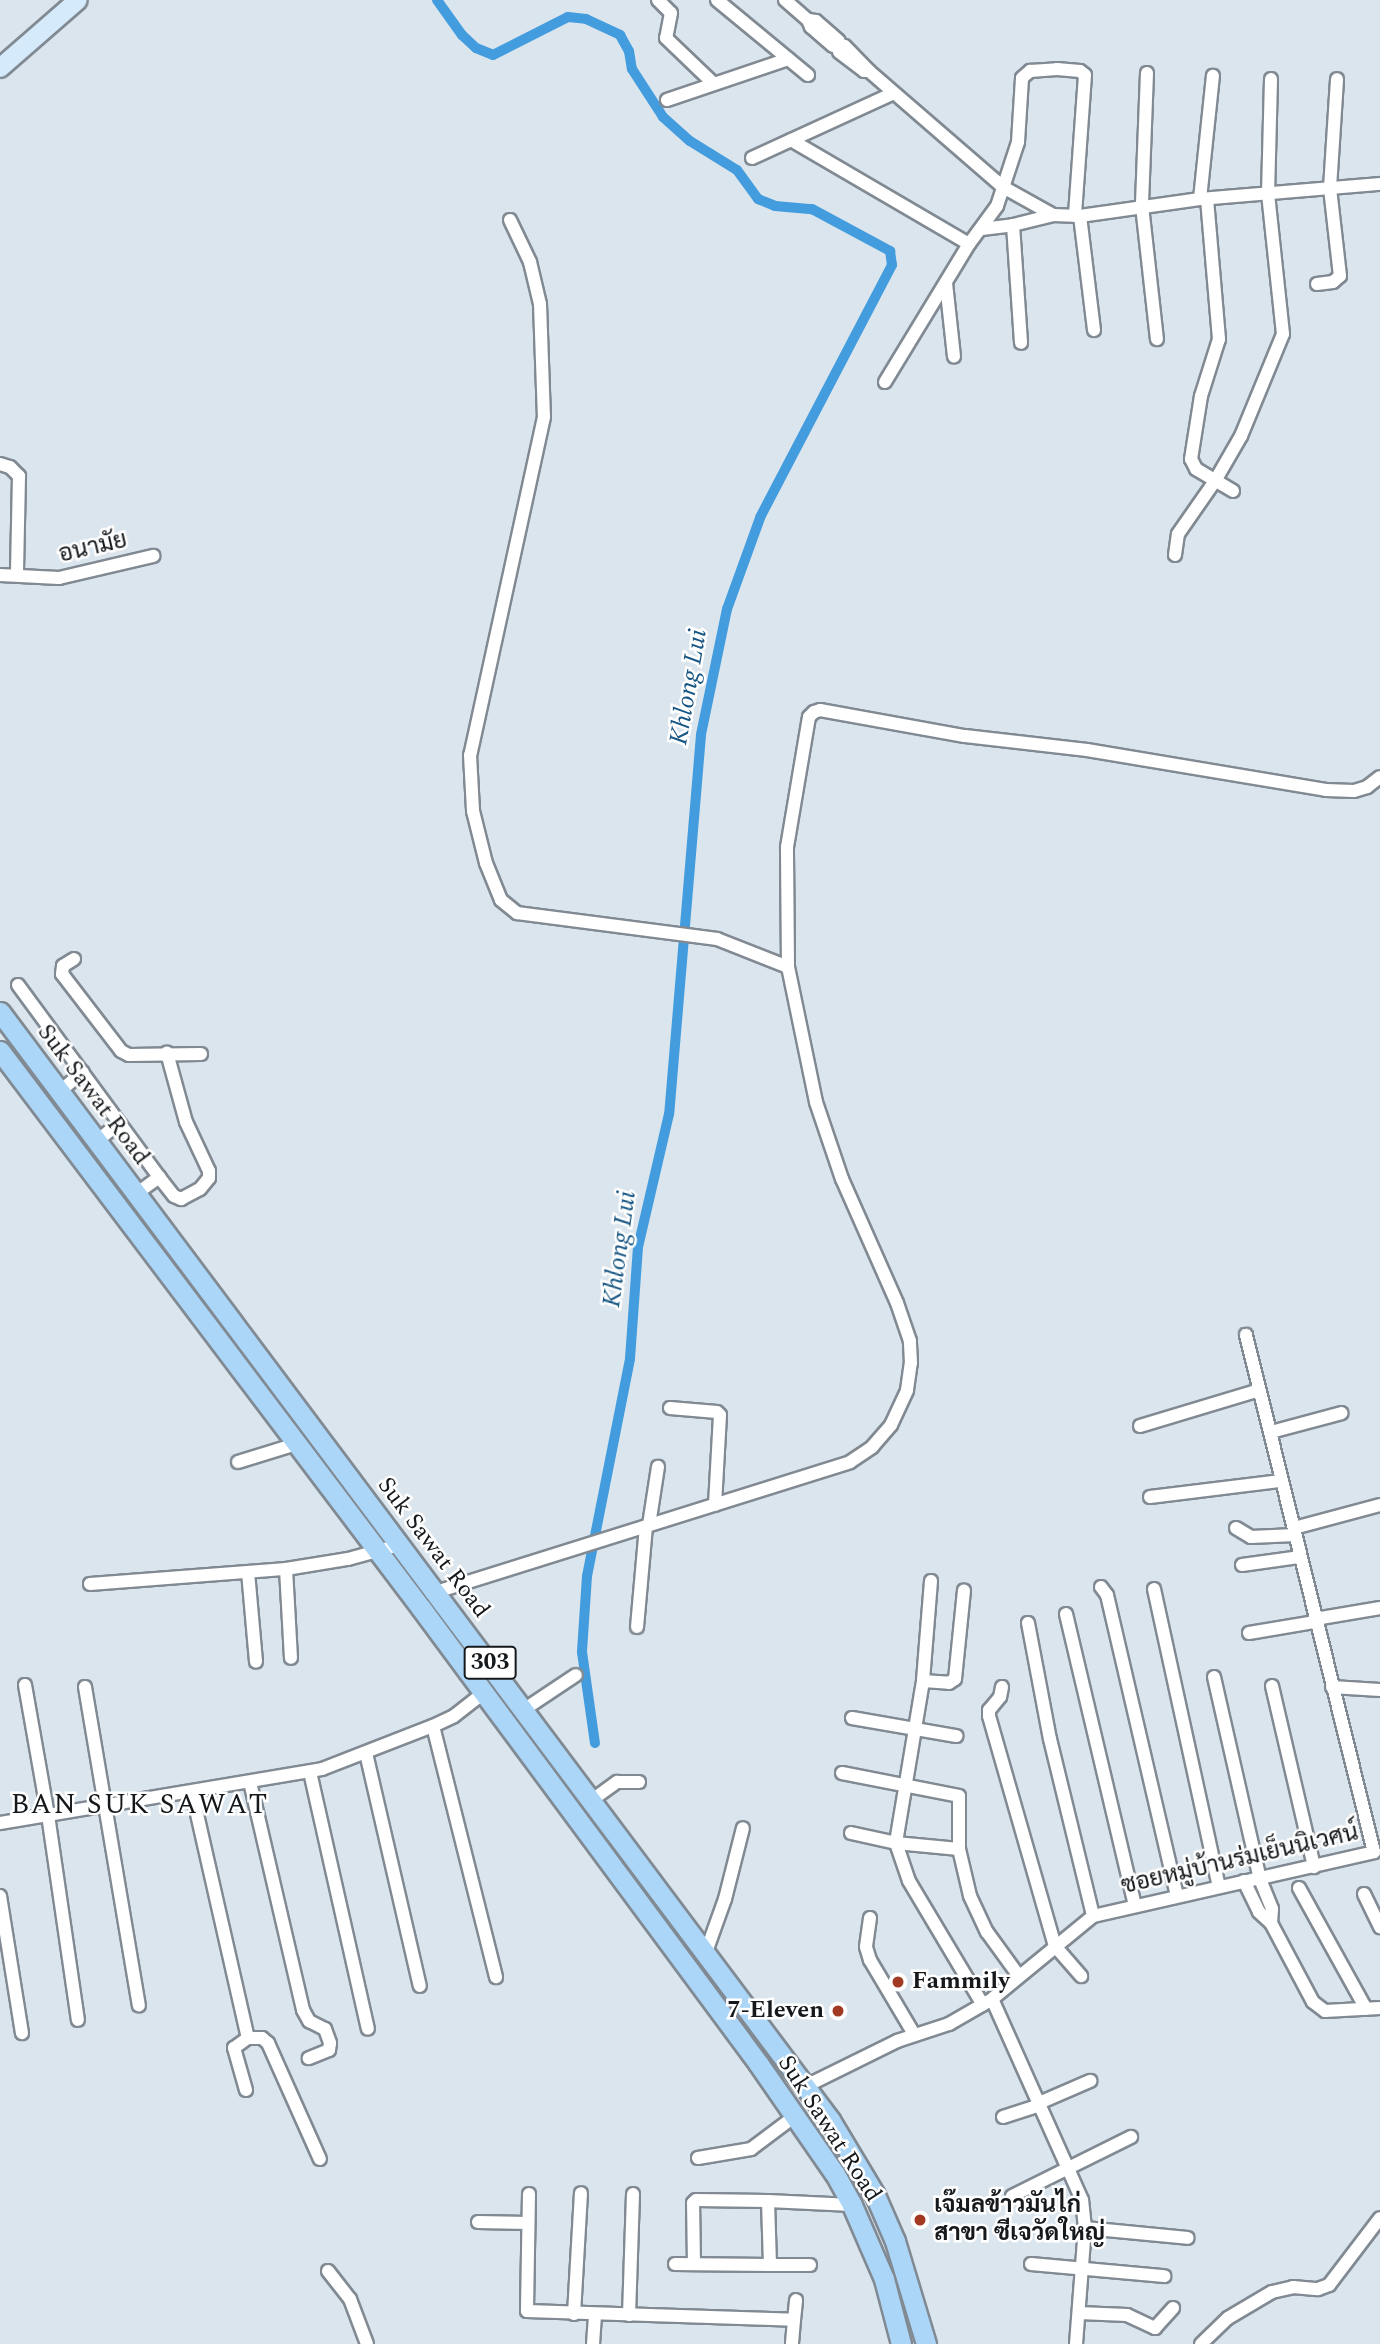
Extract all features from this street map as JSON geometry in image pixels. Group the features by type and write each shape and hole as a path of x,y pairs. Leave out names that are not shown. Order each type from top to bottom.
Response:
{"main road":[{"path":"0,68 78,0"},
{"name":"Suk Sawat Road","path":"0,1013 806,2086 852,2155 874,2195 910,2283 926,2344"},
{"name":"Suk Sawat Road","path":"0,1051 379,1552 795,2116 852,2205 884,2279 901,2344"}],"street":[{"path":"658,0 671,13 666,38 715,84"},
{"path":"717,0 808,75"},
{"path":"785,0 808,20 811,27 839,46 1003,187 1053,215"},
{"path":"667,100 788,59"},
{"path":"885,382 969,244 997,206 1020,136 1025,74 1030,71 1057,69 1080,71 1085,75 1077,216 1094,330"},
{"path":"1147,73 1142,206 1157,338"},
{"path":"1213,76 1203,199 1219,339 1202,396 1191,459 1196,469 1233,491"},
{"path":"1175,555 1178,534 1215,481 1241,436 1283,334 1268,194 1271,79"},
{"path":"1317,284 1333,282 1340,276 1331,188 1336,79"},
{"path":"752,158 894,93"},
{"path":"791,140 969,244"},
{"path":"982,229 1053,215 1077,216 1203,199 1380,184"},
{"path":"510,220 530,262 540,304 544,417 470,754 473,811 486,863 501,900 517,913 717,939 739,945 788,967"},
{"path":"1013,225 1021,343"},
{"path":"946,283 954,356"},
{"path":"0,464 10,467 19,477 16,575"},
{"name":"อนามัย","path":"0,575 59,578 153,556"},
{"path":"436,1592 850,1462 872,1447 891,1425 906,1390 911,1363 910,1341 897,1303 842,1179 816,1102 788,967 788,847 809,717 820,710 965,736 1087,750 1326,790 1354,791 1367,787 1380,777"},
{"path":"74,959 63,966 62,974 121,1051 129,1055 201,1054"},
{"path":"19,985 159,1177 174,1195 181,1199 200,1189 209,1178 209,1171 187,1122 167,1054"},
{"path":"59,1091 83,1072"},
{"path":"97,1141 119,1123"},
{"path":"136,1194 159,1177"},
{"name":"ซอยหมู่บ้านร่มเย็นนิเวศน์","path":"806,2086 914,2034 949,2024 988,2002 1093,1916 1377,1852 1315,1620 1246,1335"},
{"path":"1140,1426 1259,1390"},
{"path":"670,1408 717,1412 720,1415 715,1505"},
{"path":"1271,1432 1342,1413"},
{"path":"237,1462 296,1444"},
{"path":"637,1627 647,1525 658,1466"},
{"path":"1150,1497 1281,1481"},
{"path":"1236,1528 1251,1537 1295,1531 1380,1505"},
{"path":"90,1584 286,1569 379,1552 400,1545"},
{"path":"1242,1565 1300,1557"},
{"path":"286,1569 292,1658"},
{"path":"248,1572 256,1662"},
{"path":"931,1581 923,1681 897,1843 914,1891 988,2002 1039,2104 1082,2200 1085,2228 1076,2344"},
{"path":"1101,1587 1107,1595 1177,1895"},
{"path":"1154,1589 1219,1886"},
{"path":"923,1681 949,1684 955,1679 964,1590"},
{"path":"1249,1633 1380,1608"},
{"path":"1066,1614 1135,1905"},
{"path":"1028,1623 1053,1753 1093,1916"},
{"path":"525,1709 576,1675"},
{"path":"1214,1676 1260,1879 1272,1909 1271,1923"},
{"path":"25,1685 48,1815 78,2020"},
{"path":"1272,1686 1314,1867"},
{"path":"85,1687 139,2006"},
{"path":"1332,1687 1380,1690"},
{"path":"1002,1688 1000,1697 989,1710 989,1716 1055,1946 1081,1976"},
{"path":"0,1823 310,1772 433,1726 454,1716 484,1693"},
{"path":"852,1717 956,1736"},
{"path":"433,1726 496,1977"},
{"path":"366,1753 420,1986"},
{"path":"310,1772 368,2029"},
{"path":"842,1773 959,1796 959,1849 970,1896 980,1921 1019,1976"},
{"path":"250,1782 303,2010 309,2021 325,2029 330,2043 329,2050 309,2058"},
{"path":"592,1800 617,1782 639,1782"},
{"path":"192,1792 248,2038"},
{"path":"706,1952 725,1899 743,1828"},
{"path":"851,1833 897,1843 959,1849"},
{"path":"1244,1881 1259,1912 1271,1923 1313,2002 1325,2011 1380,2008"},
{"path":"1299,1888 1366,2009"},
{"path":"1364,1894 1380,1927"},
{"path":"0,1896 22,2033"},
{"path":"870,1919 866,1947 870,1960 914,2034"},
{"path":"246,2090 234,2048 248,2038 262,2038 268,2043 320,2160"},
{"path":"1003,2117 1090,2081"},
{"path":"698,2158 751,2149 795,2116"},
{"path":"1012,2196 1131,2137"},
{"path":"574,2314 581,2193"},
{"path":"529,2194 527,2311 794,2320"},
{"path":"629,2315 634,2194"},
{"path":"694,2264 693,2203 696,2200 852,2205"},
{"path":"768,2201 770,2265"},
{"path":"1202,2344 1228,2318 1272,2292 1293,2287 1318,2290 1329,2285 1380,2218"},
{"path":"478,2222 528,2223"},
{"path":"1085,2228 1188,2238"},
{"path":"675,2264 810,2265"},
{"path":"1031,2264 1164,2276"},
{"path":"328,2271 350,2299 367,2344"},
{"path":"792,2344 796,2300"},
{"path":"1079,2312 1127,2315 1155,2328 1174,2308"},
{"path":"593,2344 594,2314"}],"waterway":[{"name":"Khlong Lui","path":"437,0 462,35 476,48 493,55 568,17 586,19 620,35 629,51 632,69 663,117 690,141 737,170 758,199 775,206 812,209 890,251 892,265 760,518 727,609 701,735 669,1114 638,1247 630,1359 587,1576 582,1652 595,1743"}],"place":[{"name":"Fammily","path":"898,1982"},
{"name":"7-Eleven","path":"838,2011"},
{"name":"เจ๊มลข้าวมันไก่ สาขา ซีเจวัดใหญ่","path":"920,2220"}],"district":[{"name":"BAN SUK SAWAT","path":"140,1805"}]}
